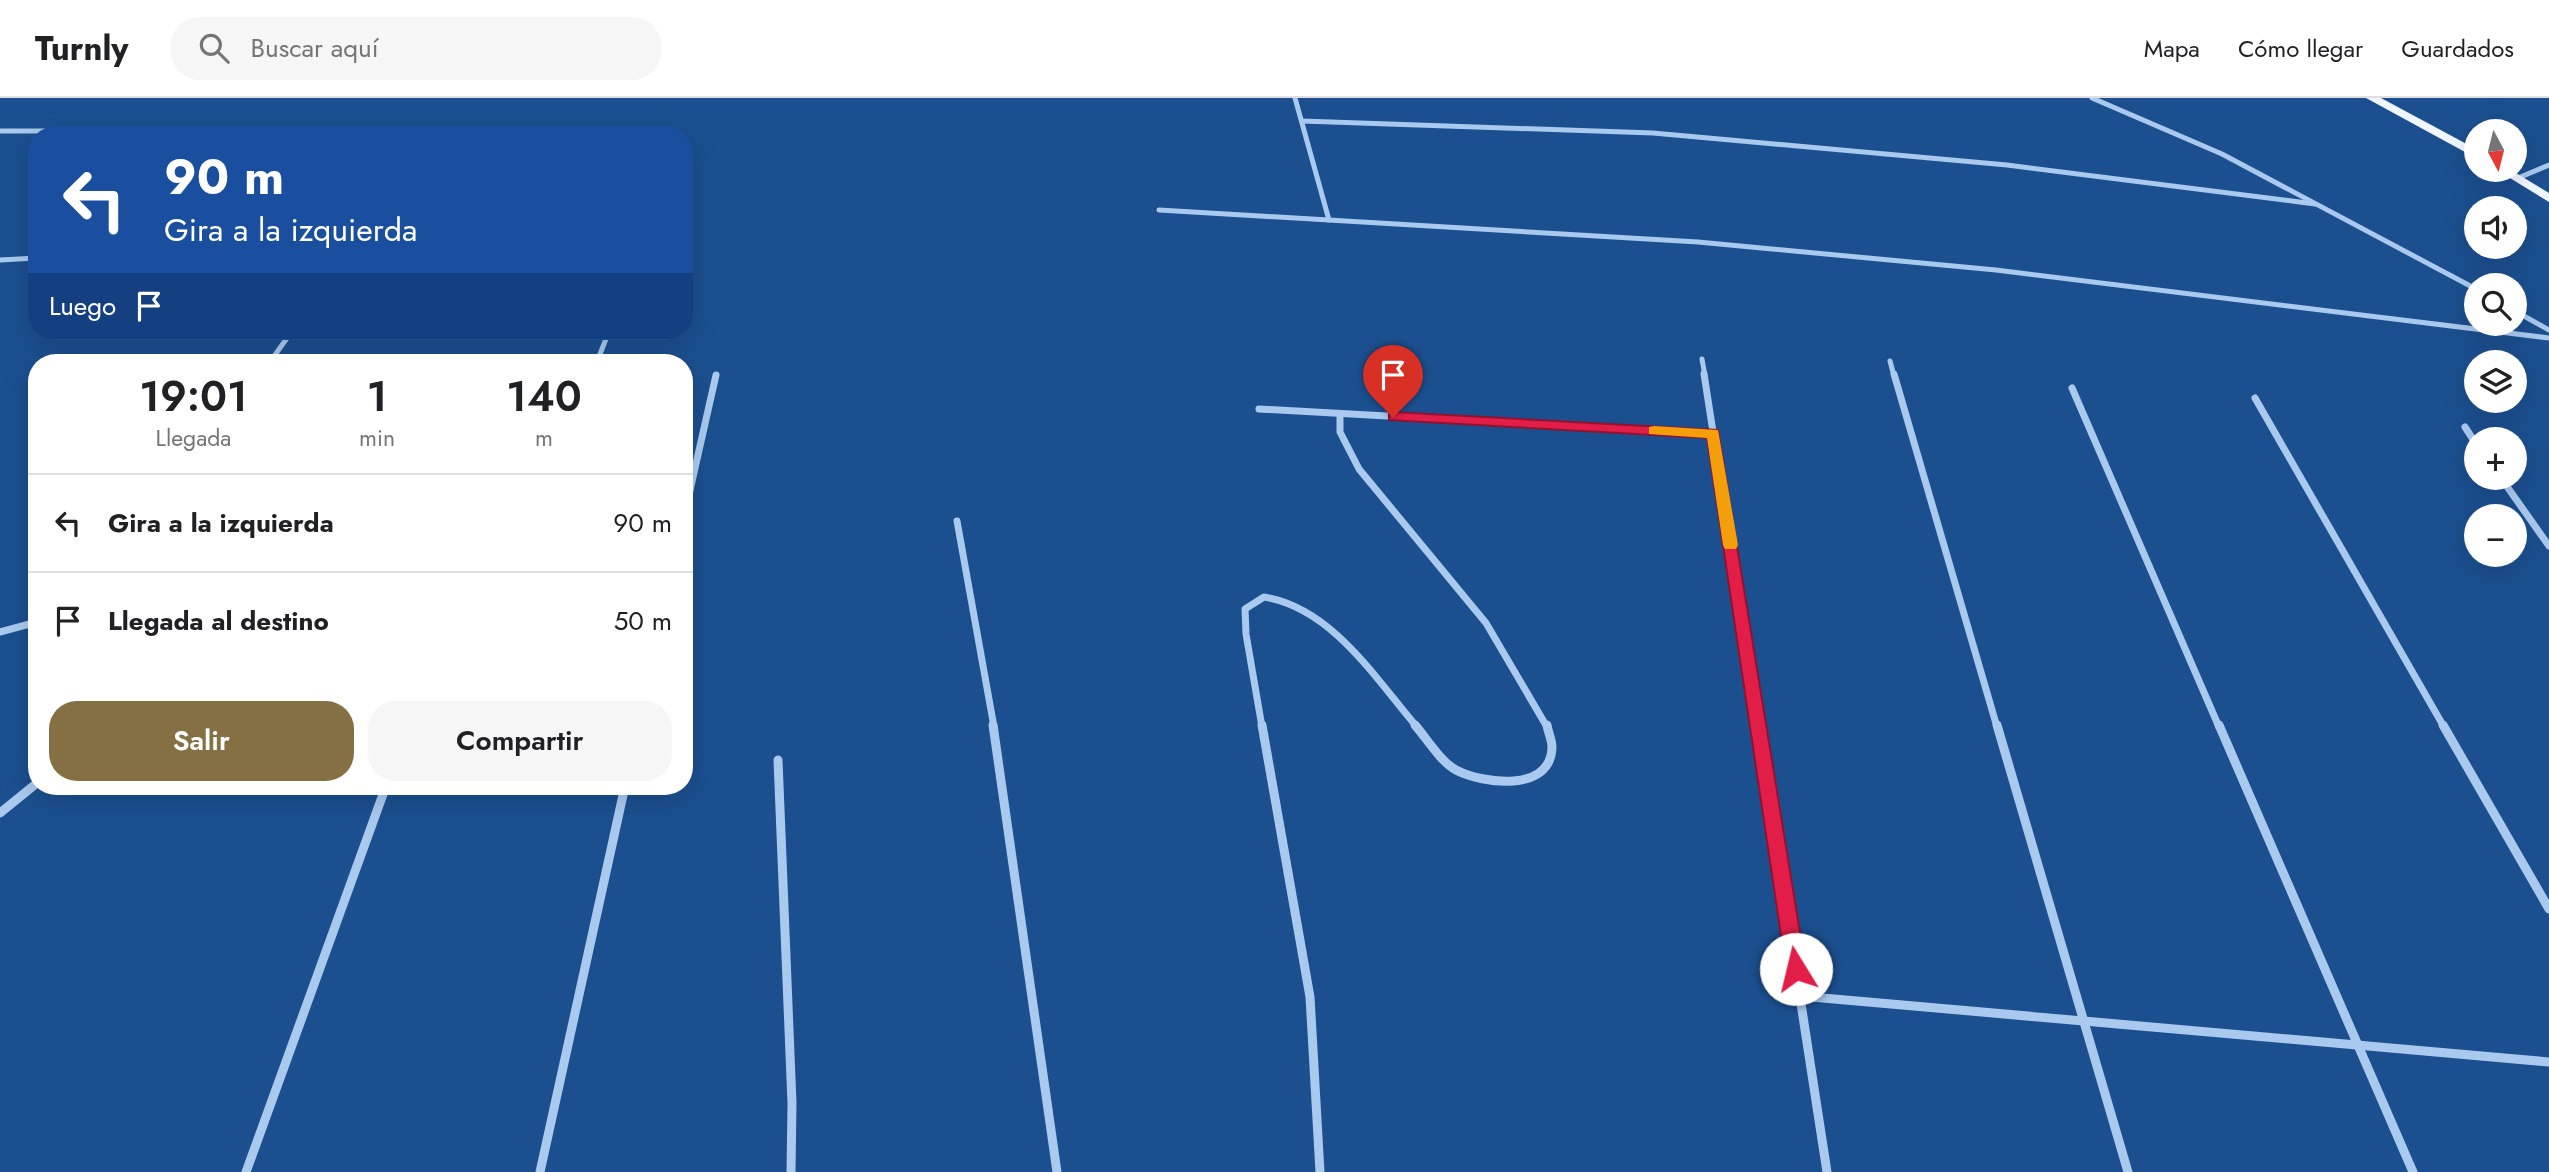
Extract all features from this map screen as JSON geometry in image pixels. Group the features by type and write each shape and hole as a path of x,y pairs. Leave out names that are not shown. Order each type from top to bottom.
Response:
{"main road":[{"path":"2372,98 2464,148"},
{"path":"2524,182 2549,198"}],"street":[{"path":"1295,98 1329,220"},
{"path":"2092,98 2222,154 2464,283"},
{"path":"1302,121 1654,133 2007,165 2315,204"},
{"path":"0,131 28,131"},
{"path":"2527,174 2549,165"},
{"path":"1159,210 1698,242 1915,262 2549,338"},
{"path":"0,260 28,258"},
{"path":"2527,318 2549,330"},
{"path":"1702,359 1827,1172"},
{"path":"1890,361 2128,1172"},
{"path":"693,477 716,375"},
{"path":"2072,388 2413,1172"},
{"path":"2255,398 2549,909"},
{"path":"1259,410 1713,434"},
{"path":"1320,1172 1310,998 1246,634 1245,608 1264,597 1282,600 1334,631 1453,769 1477,779 1502,784 1530,778 1546,764 1552,748 1547,725 1536,703 1486,623 1359,469 1340,432 1340,414"},
{"path":"2509,490 2549,546"},
{"path":"957,522 1000,762 1057,1172"},
{"path":"0,632 28,624"},
{"path":"778,760 791,1075 791,1172"},
{"path":"0,813 28,790"},
{"path":"246,1172 383,795"},
{"path":"540,1172 623,795"},
{"path":"1800,996 2549,1062"}],"slow traffic":[{"path":"1654,431 1713,434 1731,545"}],"route":[{"path":"1393,417 1713,434 1796,969"}]}
